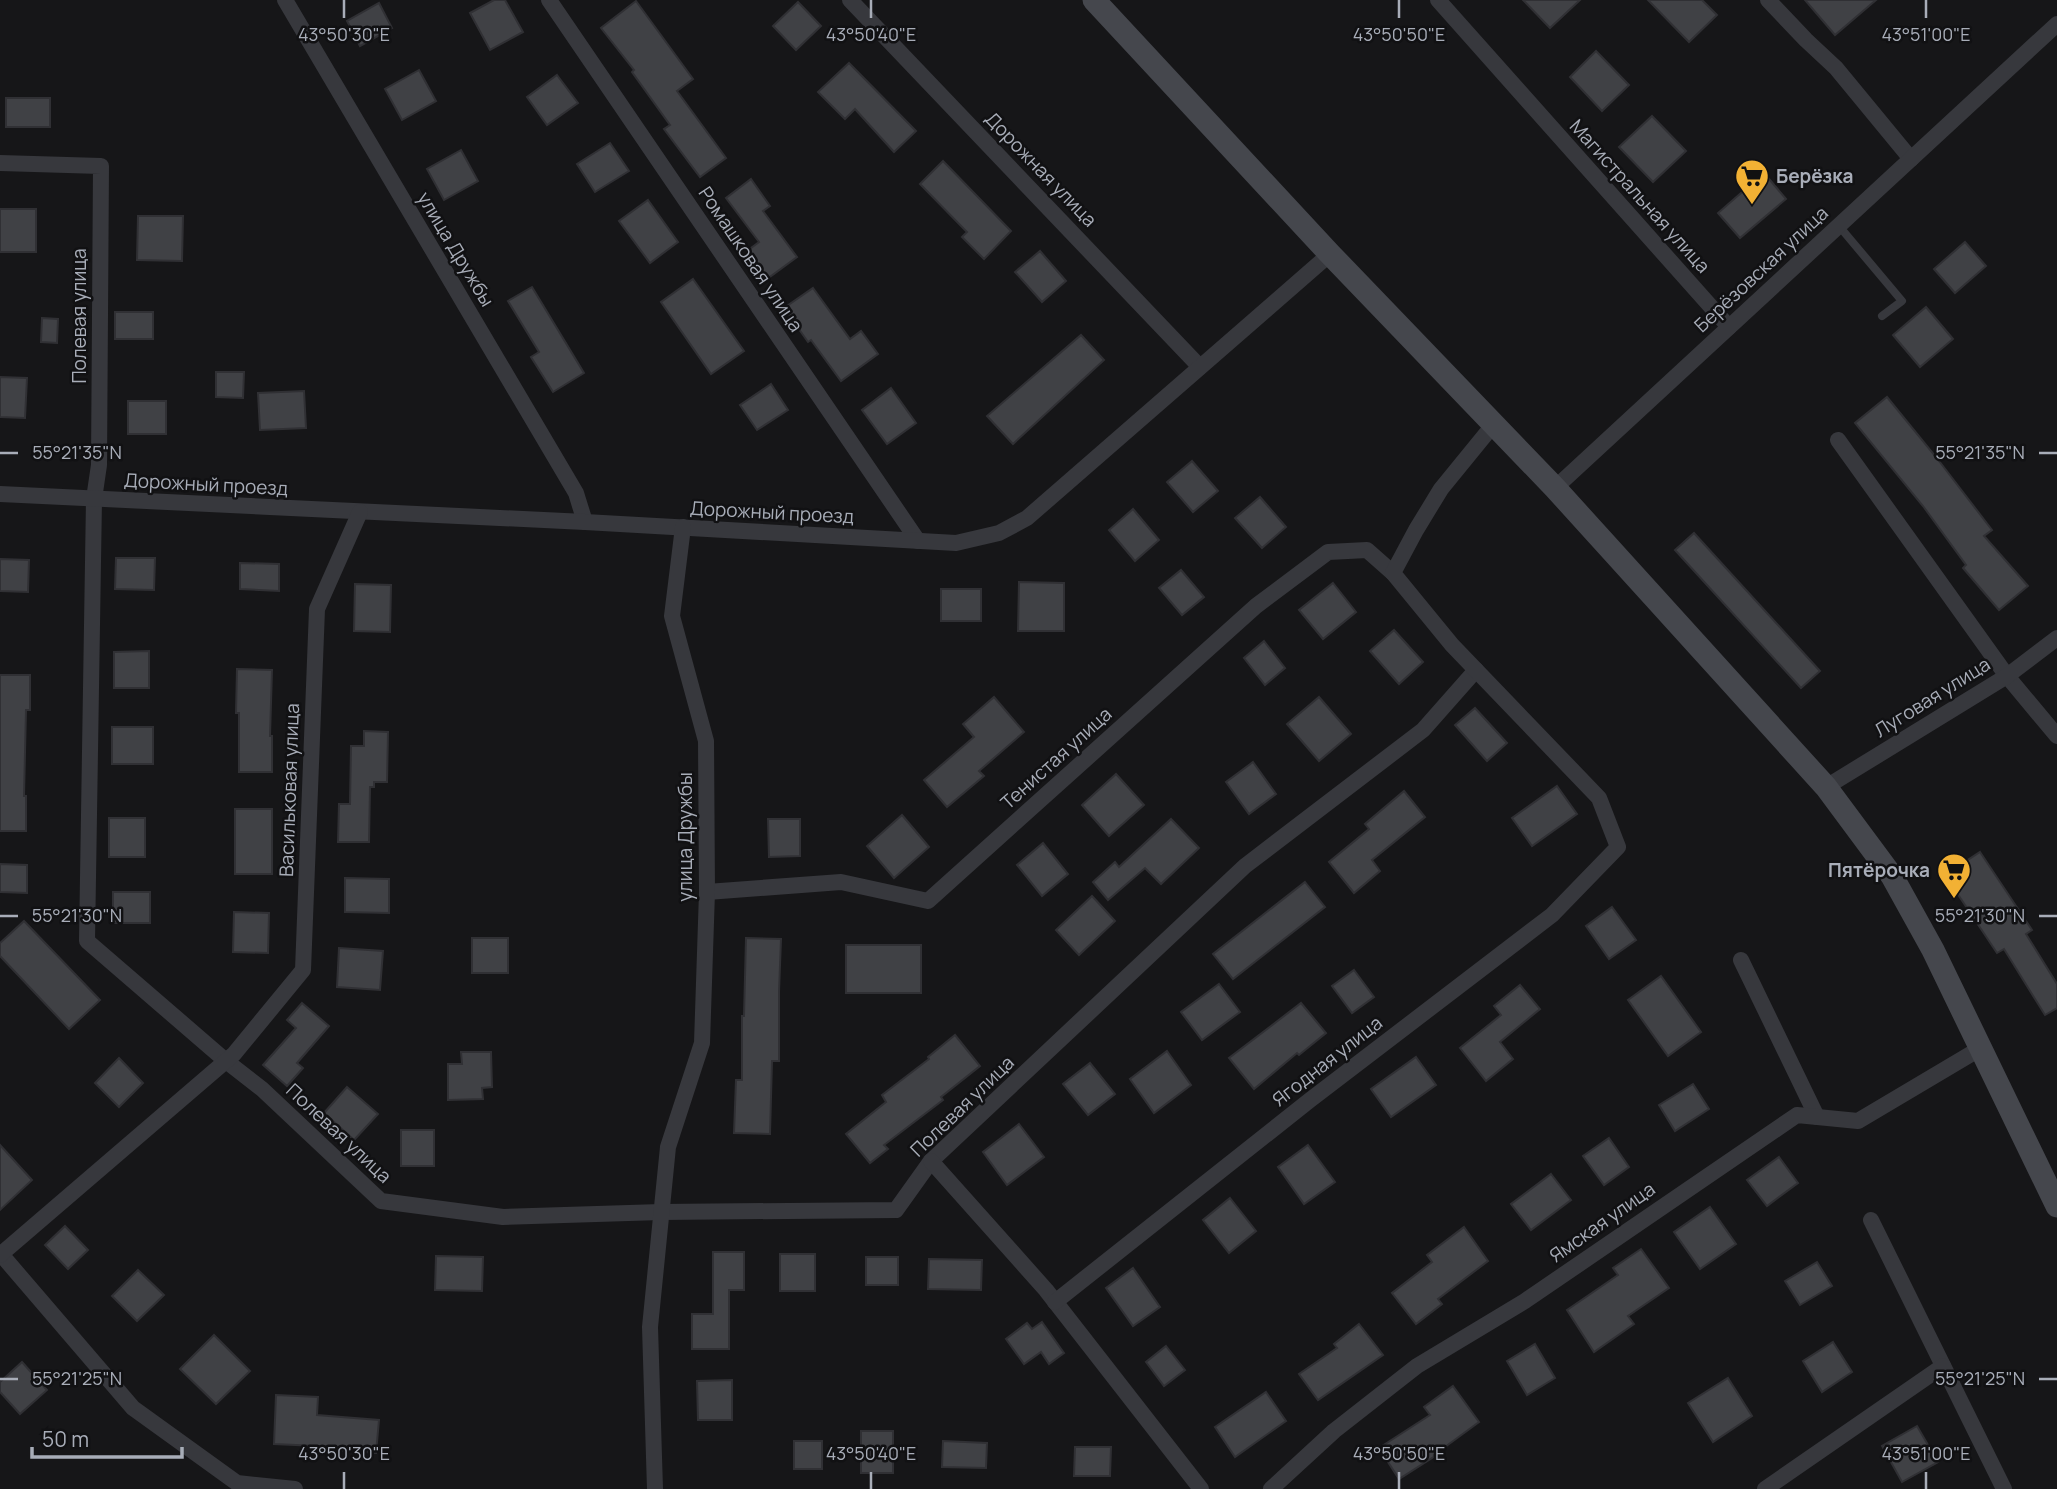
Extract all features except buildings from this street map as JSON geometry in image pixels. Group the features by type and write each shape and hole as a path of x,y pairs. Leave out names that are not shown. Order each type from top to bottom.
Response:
{"main road":[{"path":"1094,0 1329,254 1555,488 1826,787 1892,876 1933,950 2057,1206"}],"street":[{"name":"улица Дружбы","path":"285,0 576,493 584,522"},
{"name":"Ромашковая улица","path":"549,0 918,541"},
{"name":"Дорожная улица","path":"850,0 1200,367"},
{"name":"Магистральная улица","path":"1438,0 1729,327"},
{"path":"1768,0 1836,68 1911,159"},
{"name":"Берёзовская улица","path":"1555,488 2057,24"},
{"name":"Полевая улица","path":"0,163 95,166 99,465 96,499"},
{"name":"Дорожный проезд","path":"0,494 956,543 999,533 1027,518 1329,254"},
{"path":"1476,670 1393,573 1441,489 1494,424"},
{"path":"1838,440 2007,676 2057,736"},
{"path":"96,499 90,765 90,944 230,1057"},
{"name":"Васильковая улица","path":"0,1254 230,1057 303,970 317,609 360,512"},
{"name":"улица Дружбы","path":"655,1489 650,1327 668,1147 702,1043 707,892 706,741 672,616 683,527"},
{"name":"Тенистая улица","path":"707,892 841,882 929,901 1256,606 1328,552 1367,550 1393,573"},
{"name":"Луговая улица","path":"1826,787 2007,676 2057,638"},
{"name":"Полевая улица","path":"230,1057 381,1201 503,1217 661,1212 896,1210 931,1161 1245,866 1423,730 1476,670"},
{"name":"Ягодная улица","path":"1055,1302 1310,1100 1552,915 1618,847 1599,798 1476,670"},
{"path":"1741,960 1817,1117"},
{"name":"Ямская улица","path":"1271,1489 1334,1431 1417,1366 1525,1301 1797,1115 1858,1121 1981,1048"},
{"path":"931,1161 1055,1302 1201,1489"},
{"path":"1871,1220 2004,1489"},
{"path":"0,1254 133,1408 237,1483 296,1489"},
{"path":"1765,1489 1943,1366"}],"lane":[{"path":"1839,226 1902,301 1882,316"}],"place":[{"name":"Берёзка","path":"1752,206"},
{"name":"Пятёрочка","path":"1954,900"}]}
